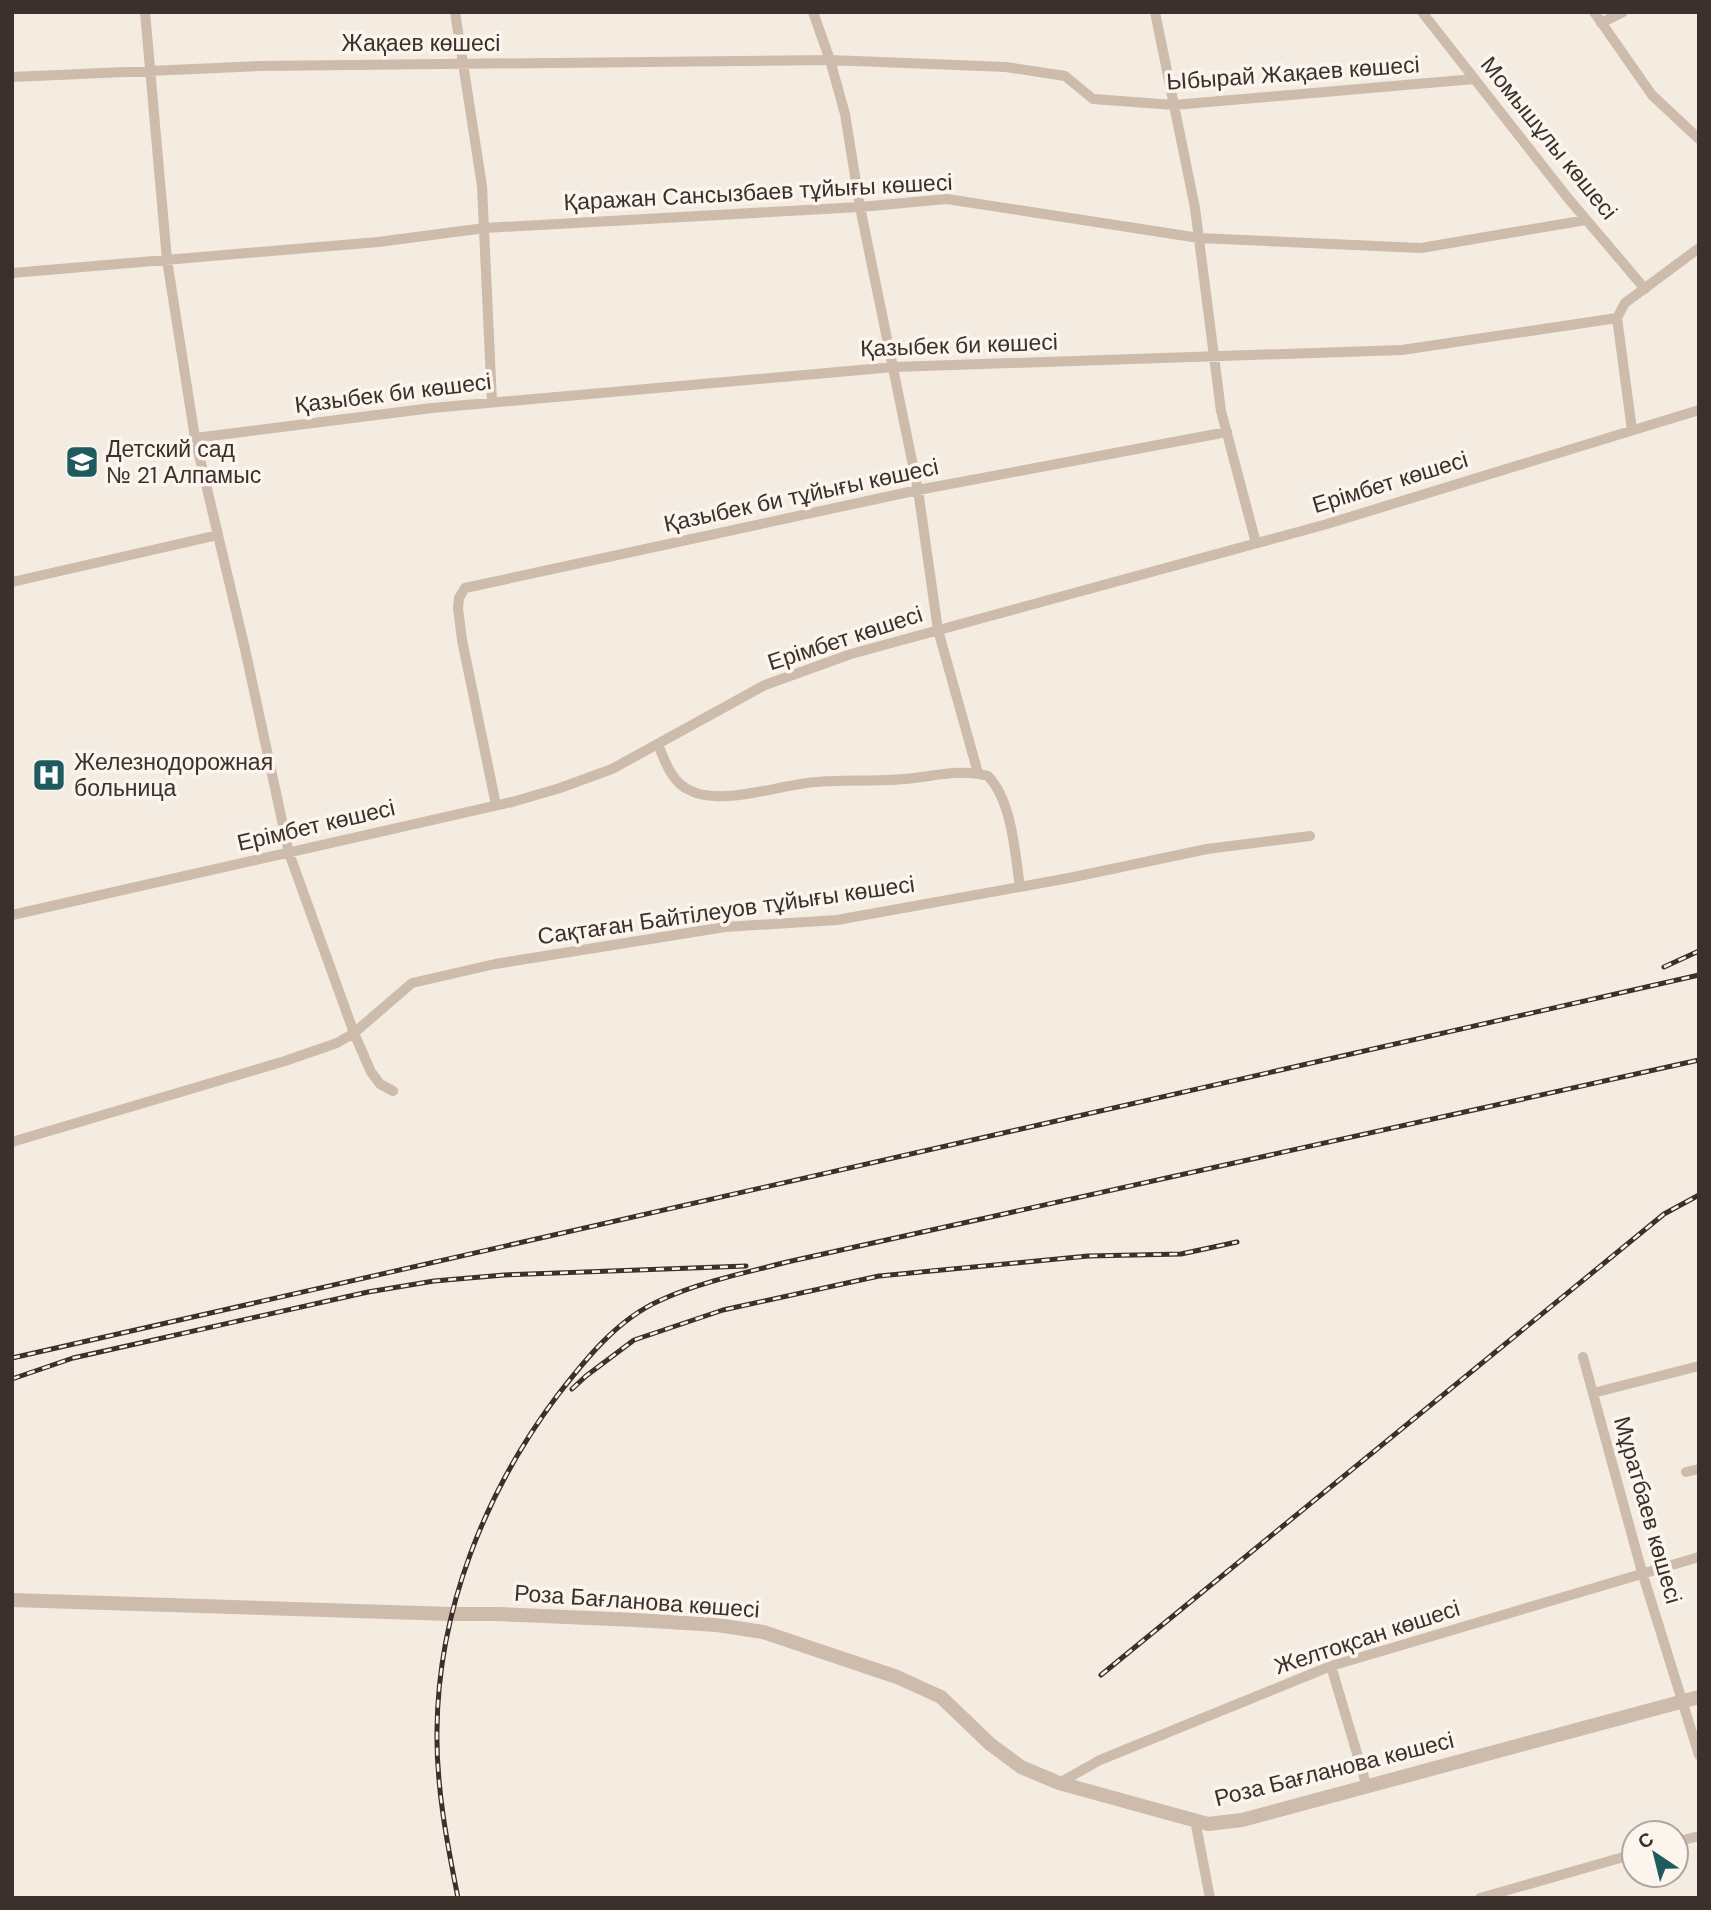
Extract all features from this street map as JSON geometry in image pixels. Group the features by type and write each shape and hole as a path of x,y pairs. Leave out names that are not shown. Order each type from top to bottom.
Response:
{"street":[{"path":"145,12 167,260 195,438 289,853 354,1032 372,1072 380,1084 393,1091"},
{"path":"455,12 482,186 492,402"},
{"path":"813,12 845,114 860,207 918,490 938,630 978,773"},
{"path":"1155,12 1195,208 1221,411 1256,543"},
{"name":"Момышұлы көшесі","path":"1422,12 1586,220 1646,289"},
{"path":"1594,12 1652,95 1699,139"},
{"path":"1601,23 1623,12"},
{"name":"Жақаев көшесі","path":"12,77 259,65 830,60"},
{"name":"Ыбырай Жақаев көшесі","path":"830,60 1006,67 1065,76 1093,99 1174,105 1474,79"},
{"name":"Қаражан Сансызбаев тұйығы көшесі","path":"12,273 378,242 485,228 860,207 947,199 1199,238 1421,248 1586,220"},
{"path":"1632,430 1617,318 1625,303 1699,248"},
{"name":"Қазыбек би көшесі","path":"195,438 432,408 894,367 1213,358 1402,349 1617,318"},
{"name":"Ерімбет көшесі","path":"12,915 289,853 560,788 611,769 765,685 851,654 1326,524 1699,410"},
{"name":"Қазыбек би тұйығы көшесі","path":"496,805 467,668 458,608 458,598 465,588 918,490 1227,432"},
{"path":"12,582 218,535"},
{"path":"657,744 668,769 677,781 690,791 713,797 810,783 906,779 949,772 989,776 999,787 1012,834 1020,887"},
{"name":"Сақтаған Байтілеуов тұйығы көшесі","path":"12,1142 337,1043 412,983 495,964 724,927 837,920 1207,849 1310,836"},
{"name":"Мұратбаев көшесі","path":"1583,1357 1642,1572 1699,1755"},
{"path":"1593,1393 1699,1366"},
{"path":"1686,1472 1699,1469"},
{"name":"Желтоқсан көшесі","path":"1059,1783 1100,1760 1331,1667 1699,1557"},
{"name":"Роза Бағланова көшесі","path":"12,1600 498,1614 717,1625 763,1632 897,1677 942,1697 990,1744 1021,1767 1059,1783 1209,1824 1242,1820 1699,1697"},
{"path":"1331,1667 1367,1787"},
{"path":"1195,1820 1210,1898"},
{"path":"1480,1898 1620,1858"}],"railway":[{"path":"1664,967 1699,951"},
{"path":"12,1358 1699,975"},
{"path":"458,1898 446,1835 437,1751 439,1685 456,1597 488,1512 531,1433 591,1355 630,1318 661,1300 691,1288 787,1262 1699,1060"},
{"path":"1101,1675 1664,1214 1699,1195"},
{"path":"572,1389 634,1340 723,1310 879,1276 1088,1256 1181,1254 1237,1242"},
{"path":"12,1379 73,1358 368,1292 434,1281 504,1275 746,1266"}],"place":[{"name":"Детский сад № 21 Алпамыс","path":"82,462"},
{"name":"Железнодорожная больница","path":"49,775"}]}
